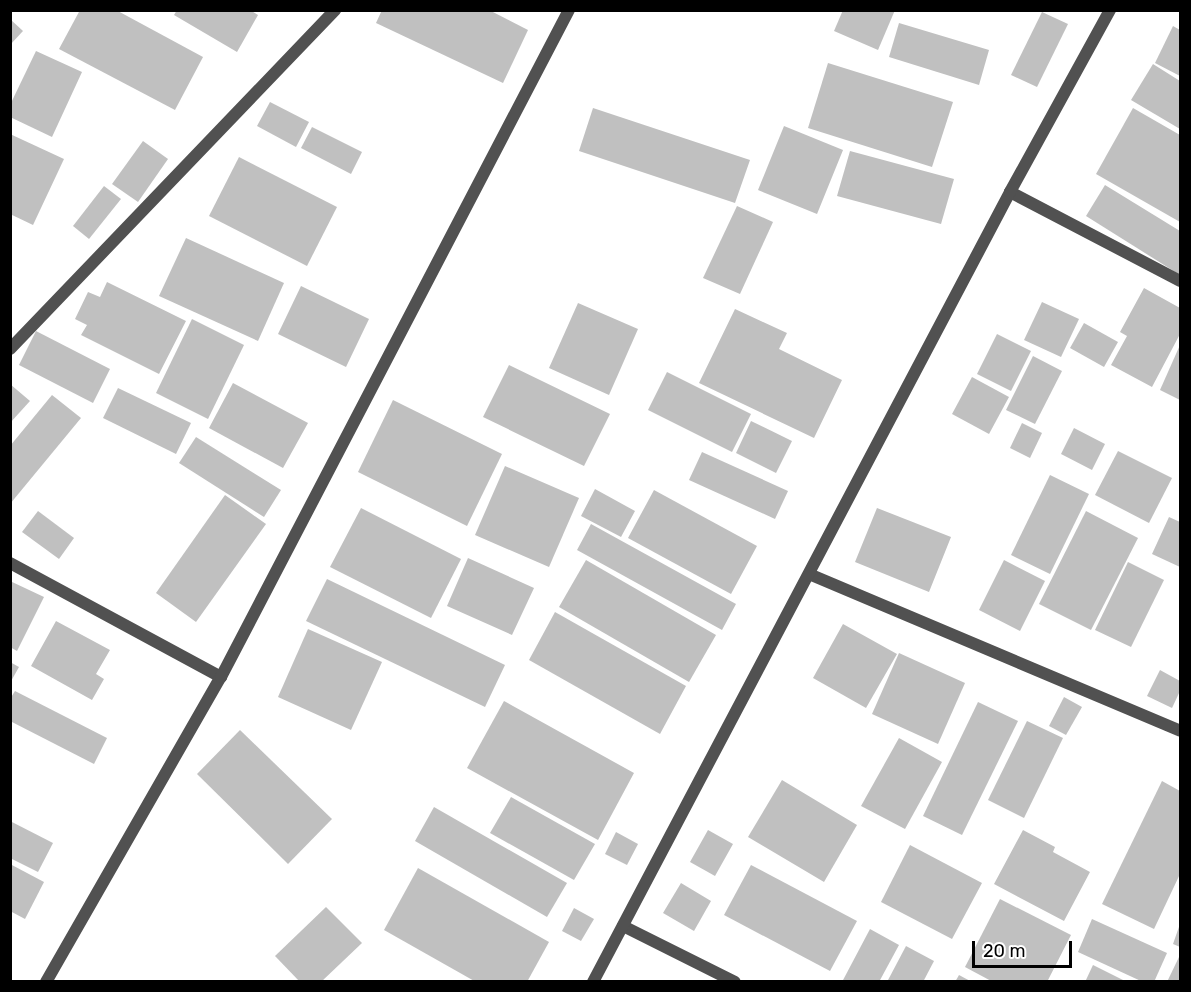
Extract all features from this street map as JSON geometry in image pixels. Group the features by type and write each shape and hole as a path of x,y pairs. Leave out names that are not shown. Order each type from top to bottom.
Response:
{"street":[{"path":"10,349 335,10"},
{"path":"46,981 221,677 569,10"},
{"path":"593,981 1010,192 1110,10"},
{"path":"1010,192 1180,281"},
{"path":"10,563 221,677"},
{"path":"809,574 1180,731"},
{"path":"623,926 735,981"}],"building":[{"path":"80,10 116,10 203,57 175,110 59,49"},
{"path":"177,10 250,10 258,15 237,52 174,15"},
{"path":"382,10 489,10 528,30 503,83 376,23"},
{"path":"843,10 895,10 878,50 834,31"},
{"path":"1042,12 1068,24 1037,87 1011,75"},
{"path":"10,19 23,31 10,45"},
{"path":"899,23 989,50 979,85 889,57"},
{"path":"1173,26 1180,30 1180,76 1155,63"},
{"path":"36,51 82,72 52,137 10,117 10,105"},
{"path":"828,63 953,102 932,167 808,128"},
{"path":"1153,64 1180,81 1180,129 1131,100"},
{"path":"270,102 309,122 296,147 257,126"},
{"path":"593,108 750,160 735,203 579,151"},
{"path":"1133,108 1180,135 1180,222 1096,174"},
{"path":"784,126 843,150 817,214 758,190"},
{"path":"312,127 362,152 351,174 301,148"},
{"path":"10,134 64,159 33,225 10,214"},
{"path":"143,141 168,159 138,202 112,184"},
{"path":"850,151 954,179 941,224 837,196"},
{"path":"239,157 337,207 307,266 209,216"},
{"path":"1105,185 1180,231 1180,275 1086,216"},
{"path":"104,186 121,199 89,239 73,226"},
{"path":"737,206 773,222 740,294 703,278"},
{"path":"186,238 284,283 258,341 159,296"},
{"path":"107,282 186,321 159,374 81,335 87,325 75,319 88,292 100,297"},
{"path":"301,286 369,319 346,367 278,334"},
{"path":"1144,288 1180,308 1180,334 1152,387 1111,365 1127,336 1120,332"},
{"path":"1042,302 1079,319 1061,357 1024,340"},
{"path":"578,303 638,329 609,395 549,368"},
{"path":"735,309 787,333 779,349 842,380 814,438 699,383"},
{"path":"192,319 244,345 208,419 156,393"},
{"path":"1084,323 1118,342 1104,367 1070,348"},
{"path":"36,331 110,369 93,403 19,365"},
{"path":"997,334 1031,351 1011,391 977,374"},
{"path":"1180,345 1180,400 1160,390"},
{"path":"1033,356 1062,371 1035,424 1006,410"},
{"path":"509,365 610,414 584,466 483,417"},
{"path":"667,372 751,414 732,452 648,410"},
{"path":"972,377 1009,397 989,434 952,414"},
{"path":"233,383 308,423 283,468 209,428"},
{"path":"10,384 30,401 10,423"},
{"path":"118,388 191,423 176,454 103,418"},
{"path":"52,395 81,418 10,504 10,446"},
{"path":"393,400 502,454 467,526 358,472"},
{"path":"751,421 792,441 776,473 736,453"},
{"path":"1022,423 1042,433 1030,458 1010,448"},
{"path":"1074,428 1105,444 1092,470 1061,454"},
{"path":"196,437 281,490 264,517 179,463"},
{"path":"1118,451 1172,478 1149,523 1095,495"},
{"path":"702,452 788,491 775,519 689,480"},
{"path":"505,466 579,498 549,567 475,535"},
{"path":"1050,475 1089,494 1050,574 1011,555"},
{"path":"595,489 635,511 621,537 581,516"},
{"path":"654,490 757,546 731,594 628,538"},
{"path":"225,495 266,524 196,622 156,593"},
{"path":"361,508 461,559 431,618 330,567"},
{"path":"877,508 951,537 929,592 855,562"},
{"path":"38,511 74,538 59,559 22,532"},
{"path":"1086,511 1138,538 1091,630 1039,604"},
{"path":"1169,517 1180,522 1180,567 1152,554"},
{"path":"591,524 736,604 722,630 577,550"},
{"path":"468,558 534,588 512,635 447,606"},
{"path":"586,560 716,635 689,682 559,607"},
{"path":"1004,560 1045,581 1020,631 979,610"},
{"path":"1128,562 1164,580 1131,647 1095,630"},
{"path":"327,579 505,665 485,707 306,621"},
{"path":"10,581 44,597 17,651 10,647"},
{"path":"555,612 686,686 660,734 529,660"},
{"path":"56,621 110,650 96,674 104,679 92,700 31,666"},
{"path":"843,624 897,654 866,708 813,678"},
{"path":"308,629 382,662 351,730 278,697"},
{"path":"899,653 965,683 938,744 872,714"},
{"path":"10,662 19,667 10,683"},
{"path":"1160,670 1180,681 1180,691 1172,708 1147,696"},
{"path":"15,691 107,738 94,764 10,721 10,699"},
{"path":"1064,697 1082,707 1066,735 1049,726"},
{"path":"504,701 634,773 598,840 467,768"},
{"path":"978,702 1018,721 962,835 923,816"},
{"path":"1027,721 1063,738 1024,818 988,800"},
{"path":"240,730 332,819 288,864 197,774"},
{"path":"899,738 942,762 905,829 861,806"},
{"path":"782,780 857,825 824,882 748,837"},
{"path":"1162,781 1180,791 1180,874 1154,929 1102,904"},
{"path":"511,797 595,844 574,880 490,833"},
{"path":"434,807 567,883 547,917 415,841"},
{"path":"10,821 53,843 38,872 10,858"},
{"path":"708,830 733,844 715,876 690,862"},
{"path":"1023,830 1055,847 1053,852 1090,872 1064,921 994,884"},
{"path":"616,832 638,844 627,865 605,854"},
{"path":"910,845 982,883 952,939 881,902"},
{"path":"10,864 44,882 25,919 10,911"},
{"path":"751,865 857,921 830,971 724,915"},
{"path":"418,868 549,942 527,982 476,982 384,930"},
{"path":"681,883 711,901 694,931 663,913"},
{"path":"1000,899 1071,935 1047,982 993,982 965,967"},
{"path":"326,907 362,943 321,982 300,982 275,956"},
{"path":"574,908 594,919 581,941 562,931"},
{"path":"1092,919 1167,953 1154,982 1143,982 1078,952"},
{"path":"1180,924 1180,947 1173,944"},
{"path":"870,929 899,945 879,982 842,982"},
{"path":"906,946 934,961 923,982 887,982"},
{"path":"1179,957 1180,982 1167,982"},
{"path":"1093,965 1127,982 1085,982"},
{"path":"959,975 972,982 955,982"}]}
